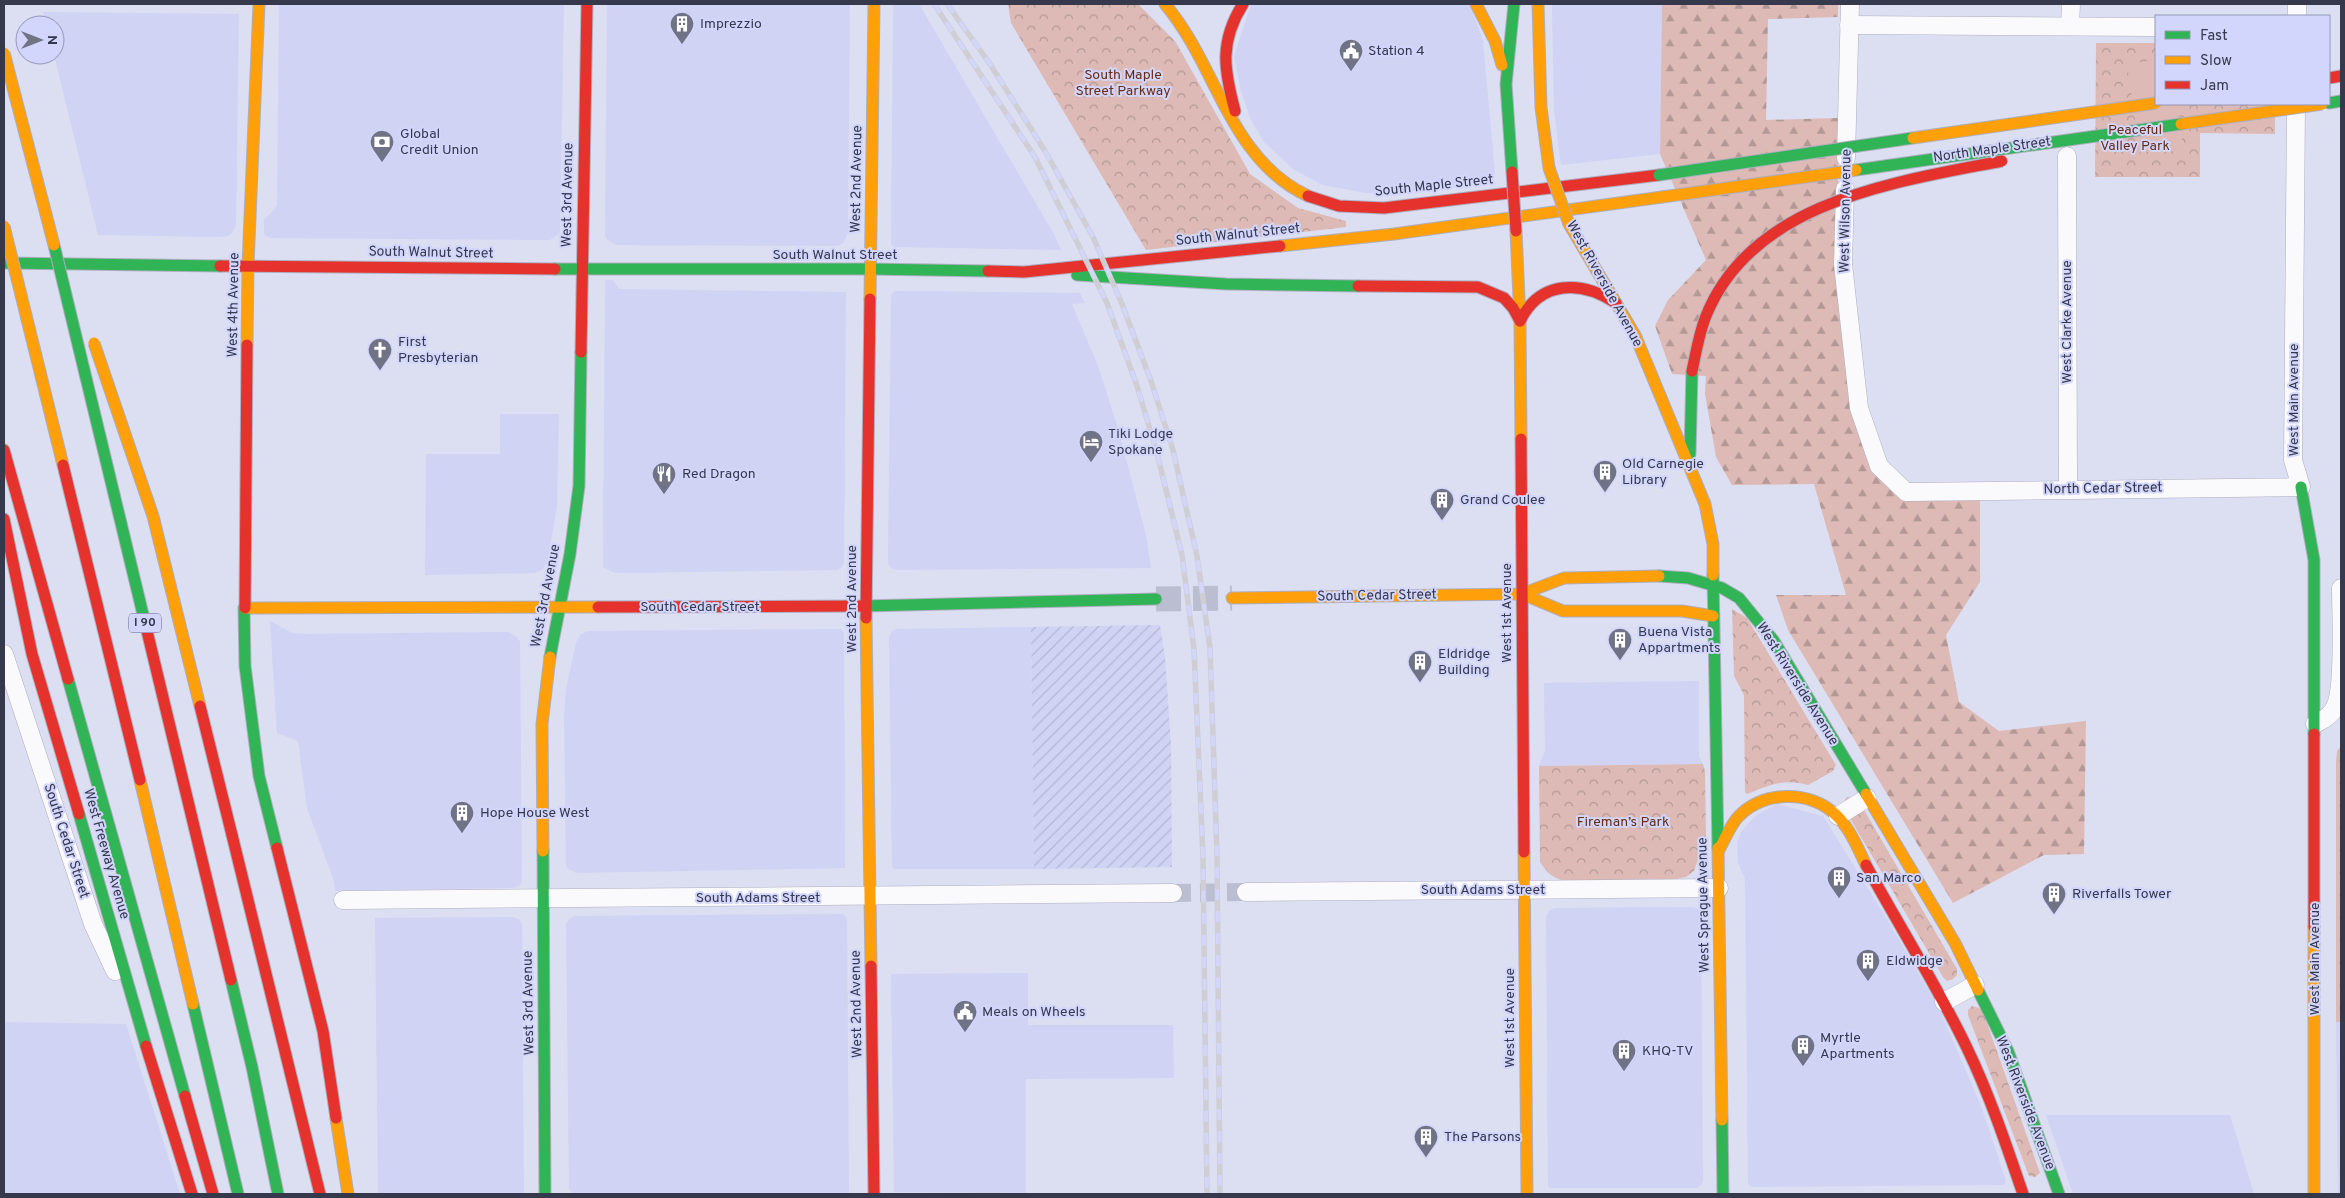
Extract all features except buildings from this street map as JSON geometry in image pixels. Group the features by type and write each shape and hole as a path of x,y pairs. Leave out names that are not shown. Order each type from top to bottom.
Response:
{"main road":[{"name":"West 4th Avenue","path":"259,4 248,265 245,666 260,776 323,1031 348,1194"},
{"name":"West 3rd Avenue","path":"545,1194 542,724 546,679 558,606 573,535 579,486 587,4"},
{"name":"West 2nd Avenue","path":"874,4 866,606 874,1194"},
{"name":"South Maple Street","path":"1165,4 1186,30 1238,128 1262,164 1273,175 1299,192 1340,206 1386,208 1659,175"},
{"path":"1238,128 1225,67 1229,29 1243,4"},
{"path":"1476,4 1496,41 1506,84"},
{"name":"West 1st Avenue","path":"1514,4 1506,84 1520,321 1527,1194"},
{"name":"West Riverside Avenue","path":"1538,4 1544,145 1548,168 1569,224 1635,335 1705,504 1713,544 1713,616"},
{"name":"West 1st Avenue","path":"1503,11 1510,32"},
{"name":"I 90","path":"4,53 40,186 252,1067 278,1194"},
{"name":"North Maple Street","path":"1659,175 2155,103"},
{"name":"North Maple Street","path":"1662,197 2315,105"},
{"path":"1690,464 1692,371 1695,346 1709,307 1728,273 1755,244 1767,235 1820,207 1886,186 1927,176 2228,117"},
{"path":"40,186 79,300"},
{"name":"South Walnut Street","path":"4,263 248,265 420,269 870,269 1024,272 1394,234 1662,197"},
{"path":"4,226 93,584 238,1194"},
{"path":"1024,272 1226,284 1478,287 1502,296 1515,310 1520,321"},
{"path":"1520,321 1523,311 1530,300 1557,289 1589,290 1604,294 1616,303"},
{"path":"89,328 153,516 320,1194"},
{"path":"4,450 213,1194"},
{"name":"West Main Avenue","path":"2301,487 2314,560 2314,1194"},
{"name":"West Freeway Avenue","path":"4,519 32,654 140,1025 192,1194"},
{"name":"South Cedar Street","path":"1232,598 1522,594 1564,578 1671,576 1713,584"},
{"name":"West Riverside Avenue","path":"1713,584 1739,598 1774,641 1867,798 1937,911 2008,1051 2059,1194"},
{"name":"South Cedar Street","path":"1522,594 1563,611 1682,611 1713,616"},
{"name":"South Cedar Street","path":"244,608 866,606 1156,599"},
{"name":"West Sprague Avenue","path":"1713,616 1723,1194"},
{"path":"1718,853 1726,835 1740,815 1758,802 1772,798 1796,796 1807,798 1838,816 1944,1002 1992,1105 2022,1194"}],"street":[{"name":"West Wilson Avenue","path":"1850,4 1843,264 1859,408 1879,466 1906,492"},
{"path":"2070,26 2071,4"},
{"path":"1849,25 2155,27"},
{"name":"West Main Avenue","path":"2296,105 2293,460 2301,487"},
{"name":"West Clarke Avenue","path":"2067,156 2068,489"},
{"name":"North Cedar Street","path":"1906,492 2301,487"},
{"path":"2315,724 2330,716 2337,705 2341,685 2341,588"},
{"name":"South Cedar Street","path":"4,654 94,924 140,1025"},
{"path":"1838,816 1867,798"},
{"name":"South Adams Street","path":"1246,892 1719,888"},
{"name":"South Adams Street","path":"342,900 1172,893"},
{"path":"1944,1002 1975,985"}],"shaded area":[{"path":"279,4 564,4 560,233 550,240 271,238 266,236 264,233 264,220 277,206"},
{"path":"607,4 850,4 848,233 843,243 837,246 617,245 607,240 605,236"},
{"path":"893,4 919,4 1055,236 1061,250 895,247 891,244"},
{"path":"1251,4 1470,4 1483,41 1495,174 1488,182 1417,191 1366,193 1323,185 1293,169 1264,142 1250,118 1241,91 1234,56"},
{"path":"1552,4 1662,4 1660,154 1561,165 1554,111"},
{"path":"43,12 239,14 236,223 230,235 223,237 98,235 56,65 65,65 65,15 44,15"},
{"path":"605,280 613,280 619,289 846,292 844,563 841,568 837,570 615,573 603,567"},
{"path":"895,291 1080,293 1085,303 1072,304 1098,366 1117,425 1146,535 1151,568 897,570 891,568 888,563 891,295"},
{"path":"500,414 559,414 557,507 547,563 542,570 535,573 425,575 426,454 500,454"},
{"path":"270,621 292,633 508,632 517,637 520,642 522,880 520,885 514,888 335,891 334,881 307,808 298,741 277,733"},
{"path":"1160,625 1165,657 1171,745 1172,867 1034,869 1031,627"},
{"path":"1031,627 1034,869 894,869 892,867 889,637 892,631 896,629"},
{"path":"841,629 844,633 845,868 576,873 566,867 564,717 566,689 576,643 580,635 588,631"},
{"path":"1699,681 1699,757 1703,764 1539,766 1545,751 1544,683"},
{"path":"1777,804 1823,816 1882,911 1938,1006 1981,1106 2006,1181 2005,1184 1752,1187 1748,1184 1745,878 1738,863 1737,843 1741,832 1755,816"},
{"path":"1693,907 1698,909 1701,914 1703,1181 1701,1185 1697,1188 1550,1188 1548,1185 1546,917 1549,911 1555,908"},
{"path":"843,914 847,918 849,1194 573,1194 569,1189 566,924 569,919 575,916"},
{"path":"513,917 520,920 522,925 523,1194 378,1194 375,918"},
{"path":"1028,973 1028,1025 1173,1025 1174,1078 1026,1079 1026,1193 894,1192 891,974"},
{"path":"4,1022 126,1024 180,1194 4,1194"},
{"path":"2336,1022 2341,1022 2341,1194 2338,1194"},
{"path":"2046,1115 2230,1115 2254,1194 2073,1194"}],"green space":[{"name":"South Maple Street Parkway","path":"1008,4 1138,4 1175,41 1250,174 1298,208 1346,221 1346,227 1146,250 1011,23"},
{"path":"1662,4 1838,4 1838,17 1768,19 1766,120 1838,118 1838,264 1853,410 1902,496 1980,499 1980,582 1946,635 1959,702 1999,731 2086,721 2084,854 2044,855 1953,903 1788,630 1776,595 1846,595 1814,484 1732,485 1716,457 1705,394 1706,376 1672,374 1655,326 1668,300 1706,260 1660,154"},
{"name":"Peaceful Valley Park","path":"2096,43 2155,43 2155,105 2275,105 2275,134 2200,133 2200,177 2095,177"},
{"path":"2155,60 2155,105 2177,105 2183,147 2140,153 2127,64"},
{"path":"1732,609 1747,618 1836,765 1833,771 1808,785 1784,782 1747,794 1745,792 1744,695 1734,676"},
{"path":"2341,746 2341,1022 2336,1022 2336,762 2337,751"},
{"name":"Fireman’s Park","path":"1703,764 1705,771 1706,837 1694,871 1686,877 1676,879 1564,881 1550,874 1540,862 1539,766"},
{"path":"1847,797 1857,798 1957,969 1957,975 1953,979 1947,981 1943,977 1844,808 1844,801"},
{"path":"1972,1006 1982,1009 2040,1173 2035,1177 2029,1176 1968,1015 1968,1010"}],"tunnel":[{"path":"1156,599 1232,598"},
{"path":"1173,893 1246,892"}],"railway":[{"path":"934,4 1035,157 1107,303 1137,386 1157,453 1182,555 1194,649 1203,857 1207,1194"},
{"path":"947,4 990,64 1045,151 1093,237 1122,304 1151,381 1173,450 1197,556 1210,648 1217,854 1220,1194"}],"traffic: fast":[{"path":"1512,172 1506,84 1514,4"},
{"path":"2330,103 2341,101"},
{"path":"1856,170 2181,124"},
{"path":"1659,175 1913,138"},
{"path":"54,245 147,631"},
{"path":"4,263 220,266"},
{"path":"555,269 988,271"},
{"path":"1077,275 1226,284 1358,286"},
{"path":"550,657 570,554 579,486 581,352"},
{"path":"1690,454 1692,371"},
{"path":"2301,487 2314,560 2314,734"},
{"path":"1713,575 1718,848"},
{"path":"1659,576 1688,578 1722,588 1739,598 1774,641 1866,794"},
{"path":"864,606 1156,599"},
{"path":"244,608 245,666 259,776 277,848"},
{"path":"68,679 185,1096"},
{"path":"79,814 146,1046"},
{"path":"543,851 545,1194"},
{"path":"231,980 252,1067 278,1194"},
{"path":"1978,990 2008,1051 2059,1194"},
{"path":"193,1004 238,1194"},
{"path":"1722,1120 1723,1194"}],"traffic: slow":[{"path":"247,345 248,265 259,4"},
{"path":"870,299 874,4"},
{"path":"1165,4 1199,55 1242,136 1260,159 1281,180 1308,196"},
{"path":"1476,4 1495,41 1502,65"},
{"path":"1538,4 1541,107 1549,168"},
{"path":"4,53 54,245"},
{"path":"1913,138 2155,103"},
{"path":"2181,124 2315,105"},
{"path":"1549,168 1569,224"},
{"path":"1662,197 1856,170"},
{"path":"1280,246 1394,234 1662,197"},
{"path":"1569,224 1635,335 1705,504 1713,544 1713,575"},
{"path":"4,226 63,465"},
{"path":"1516,231 1520,321 1521,439"},
{"path":"94,343 153,516 200,706"},
{"path":"1232,598 1522,594 1564,578 1659,576"},
{"path":"1522,594 1563,611 1682,611 1713,616"},
{"path":"245,608 598,607"},
{"path":"866,618 871,966"},
{"path":"543,851 542,724 550,657"},
{"path":"140,780 193,1004"},
{"path":"1866,794 1955,943 1978,990"},
{"path":"1719,850 1730,828 1738,817 1749,808 1761,802 1787,796 1813,801 1836,815 1850,832 1866,865"},
{"path":"1718,848 1722,1120"},
{"path":"1524,852 1527,1194"},
{"path":"2314,927 2314,1194"},
{"path":"336,1118 348,1194"}],"traffic: jam":[{"path":"581,352 587,4"},
{"path":"1235,111 1228,82 1226,56 1230,31 1243,4"},
{"path":"2330,78 2341,76"},
{"path":"1692,371 1706,316 1728,277 1757,246 1792,222 1832,203 1874,189 2002,161"},
{"path":"1512,172 1516,231"},
{"path":"1308,196 1339,206 1384,208 1659,175"},
{"path":"988,271 1024,272 1280,246"},
{"path":"220,266 555,269"},
{"path":"1358,286 1478,287 1504,298 1513,308 1520,321"},
{"path":"1520,321 1528,308 1539,298 1550,291 1562,288 1589,290 1603,295 1616,303"},
{"path":"866,618 870,299"},
{"path":"245,608 247,345"},
{"path":"1521,439 1524,852"},
{"path":"4,450 68,679"},
{"path":"63,465 140,780"},
{"path":"4,519 32,654 79,814"},
{"path":"598,607 864,606"},
{"path":"147,631 231,980"},
{"path":"200,706 232,835"},
{"path":"2314,734 2314,927"},
{"path":"232,835 320,1194"},
{"path":"277,848 323,1031 336,1118"},
{"path":"1866,865 1931,978 1967,1048 2004,1138 2023,1194"},
{"path":"871,966 874,1194"},
{"path":"146,1046 192,1194"},
{"path":"185,1096 213,1194"}],"place":[{"name":"Imprezzio","path":"682,45"},
{"name":"Station 4","path":"1351,72"},
{"name":"Global Credit Union","path":"382,163"},
{"name":"First Presbyterian","path":"380,371"},
{"name":"Tiki Lodge Spokane","path":"1091,463"},
{"name":"Old Carnegie Library","path":"1605,493"},
{"name":"Red Dragon","path":"664,495"},
{"name":"Grand Coulee","path":"1442,521"},
{"name":"Buena Vista Appartments","path":"1620,661"},
{"name":"Eldridge Building","path":"1420,683"},
{"name":"Hope House West","path":"462,834"},
{"name":"San Marco","path":"1839,899"},
{"name":"Riverfalls Tower","path":"2054,915"},
{"name":"Eldwidge","path":"1868,982"},
{"name":"Meals on Wheels","path":"965,1033"},
{"name":"Myrtle Apartments","path":"1803,1067"},
{"name":"KHQ-TV","path":"1624,1072"},
{"name":"The Parsons","path":"1426,1158"}]}
